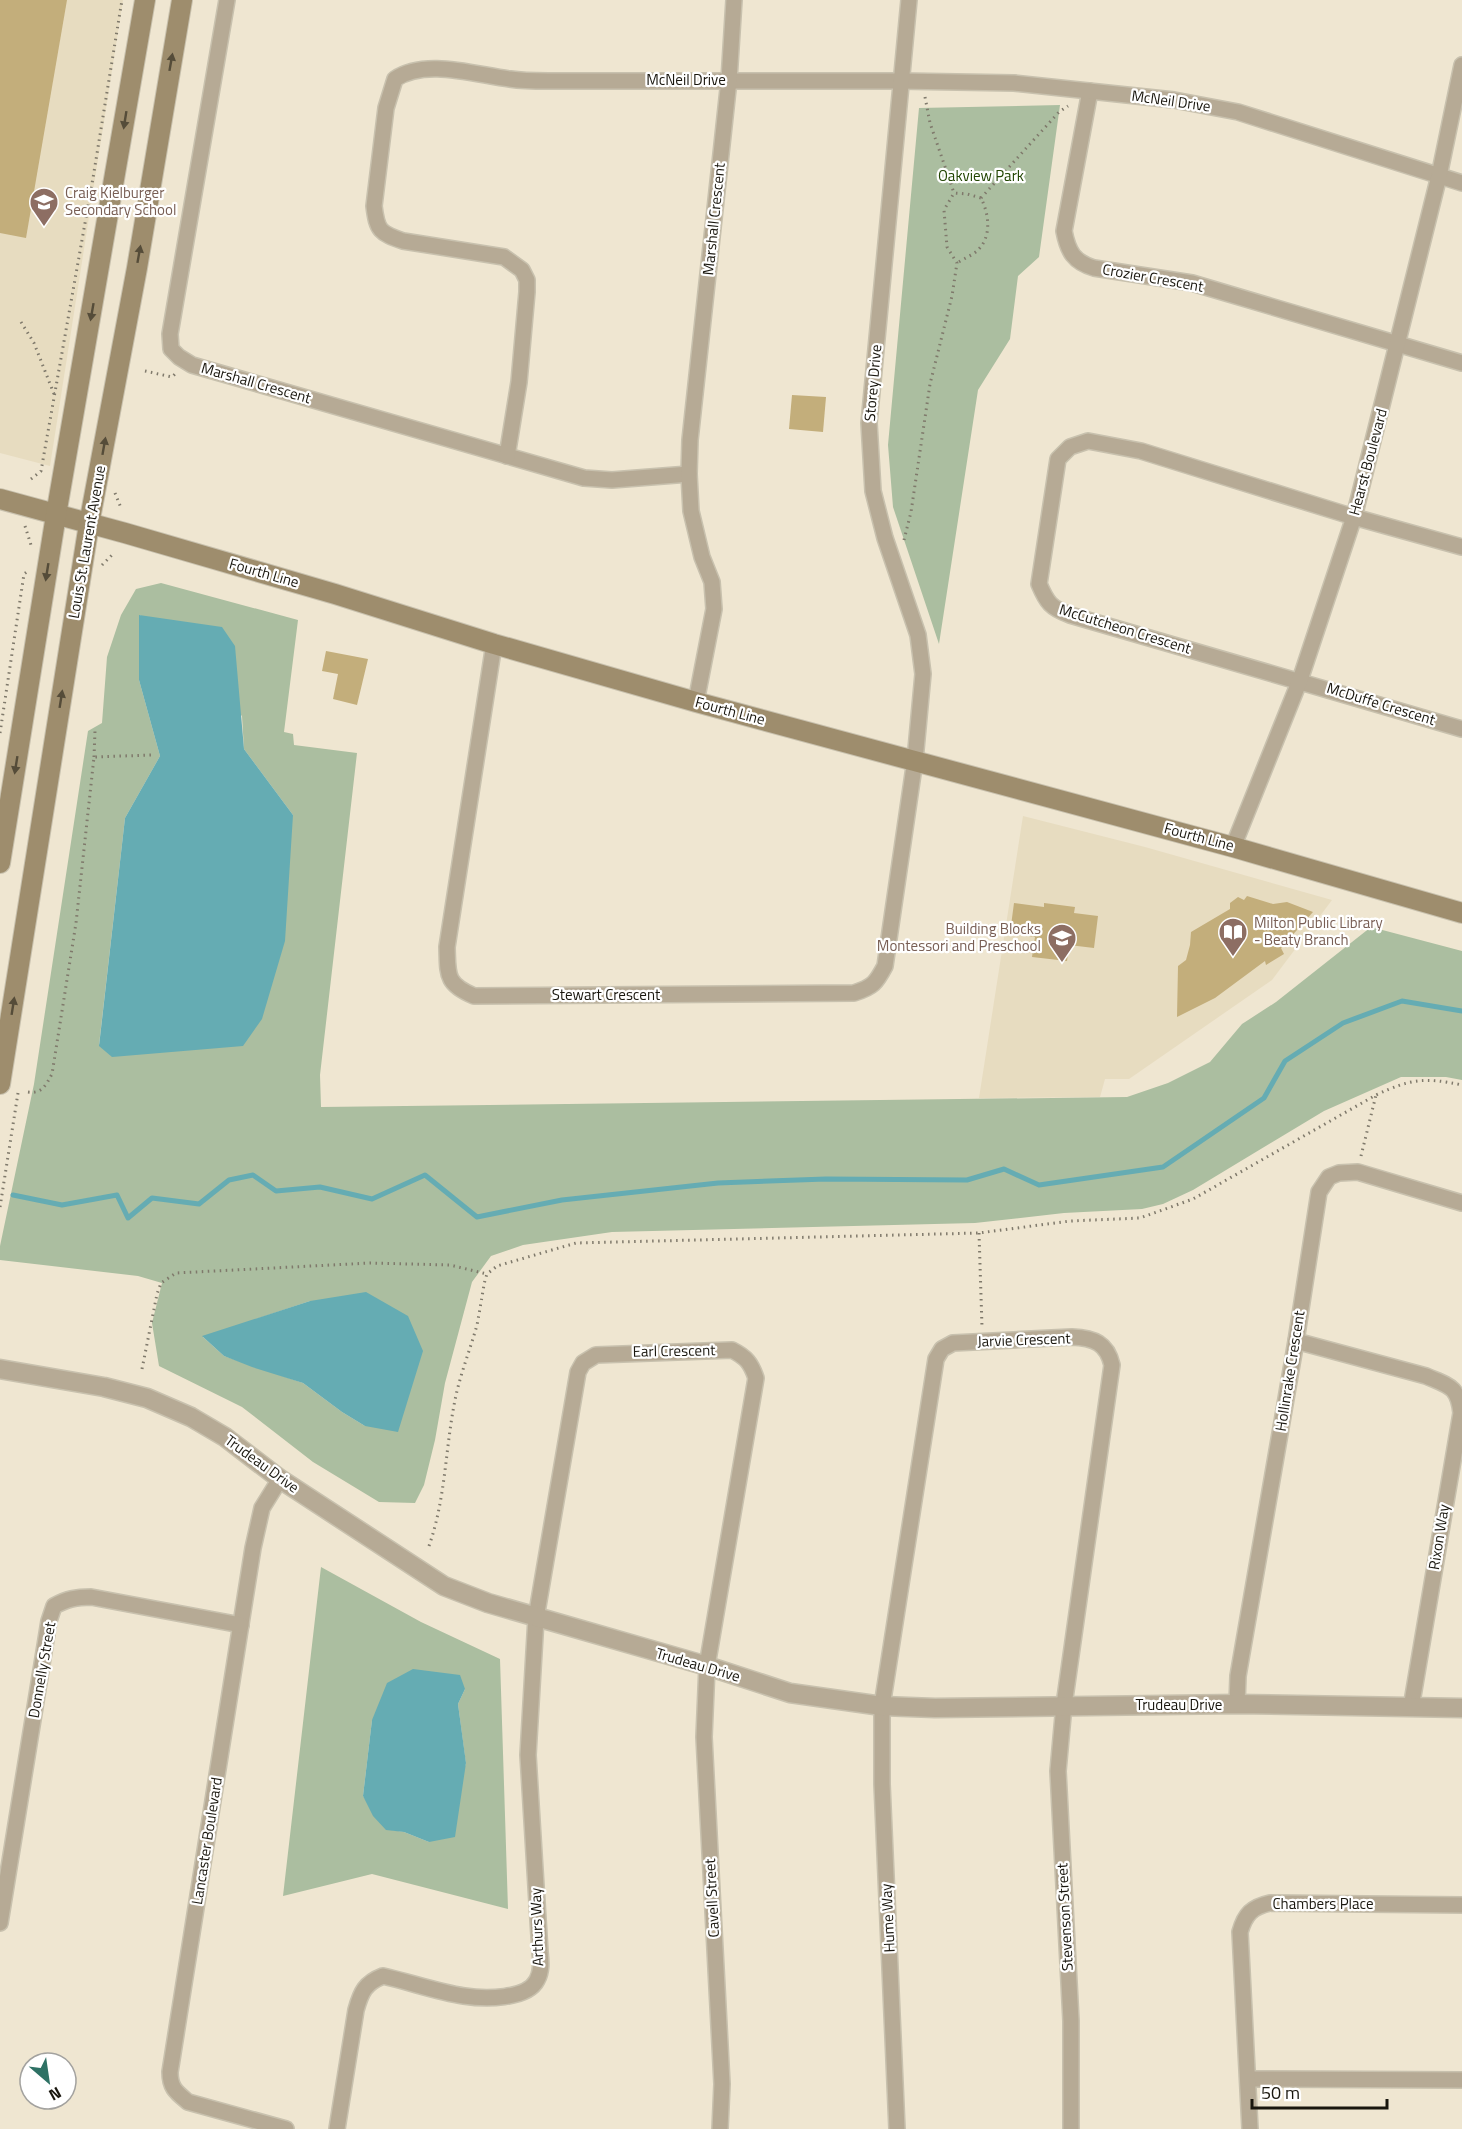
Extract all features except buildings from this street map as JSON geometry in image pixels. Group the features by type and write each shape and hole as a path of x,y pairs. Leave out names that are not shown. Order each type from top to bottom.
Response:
{"main road":[{"path":"0,863 56,515 145,0"},
{"name":"Louis St. Laurent Avenue","path":"0,1084 89,524 137,268 182,0"},
{"name":"Fourth Line","path":"0,499 335,594 494,644 696,702 1233,847 1462,913"}],"street":[{"name":"Marshall Crescent","path":"227,0 170,334 171,350 192,364 584,478 612,480 689,474"},
{"name":"Marshall Crescent","path":"696,702 714,609 712,582 702,557 691,511 690,440 729,80 734,0"},
{"name":"Storey Drive","path":"909,0 868,423 873,490 885,538 918,635 922,674 915,760"},
{"name":"Hearst Boulevard","path":"1233,847 1300,680 1354,517 1399,344 1439,176 1462,65"},
{"name":"McNeil Drive","path":"507,456 519,381 527,280 522,270 504,257 403,241 379,230 376,222 374,206 386,108 395,79 413,70 432,68 514,80 1014,83 1174,100 1238,112 1462,183"},
{"name":"Crozier Crescent","path":"1090,91 1064,231 1067,247 1073,258 1083,265 1094,268 1192,283 1462,363"},
{"name":"McCutcheon Crescent","path":"1300,680 1055,610 1046,599 1039,584 1058,459 1071,447 1088,441 1141,451 1354,517"},
{"path":"1354,517 1462,546"},
{"name":"Stewart Crescent","path":"494,644 447,947 447,971 450,979 463,991 474,996 854,993 869,989 877,981 885,966 915,760"},
{"name":"McDuffe Crescent","path":"1300,680 1462,729"},
{"name":"Hollinrake Crescent","path":"1237,1704 1238,1676 1296,1341 1319,1192 1329,1177 1339,1173 1358,1172 1462,1203"},
{"name":"Jarvie Crescent","path":"882,1706 936,1359 942,1349 953,1343 1089,1338 1101,1345 1109,1354 1112,1365 1064,1705"},
{"name":"Rixon Way","path":"1296,1341 1426,1376 1446,1385 1455,1391 1459,1398 1461,1413 1411,1708"},
{"name":"Earl Crescent","path":"536,1618 578,1372 583,1362 596,1354 732,1350 746,1357 752,1365 756,1378 707,1666"},
{"name":"Trudeau Drive","path":"0,1369 104,1387 147,1398 191,1417 225,1437 280,1479 444,1586 536,1618 707,1666 790,1693 882,1706 946,1708 1237,1704 1462,1708"},
{"name":"Lancaster Boulevard","path":"280,1479 262,1508 258,1523 170,2083 188,2102 286,2129"},
{"name":"Donnelly Street","path":"0,1923 49,1622 54,1606 78,1597 91,1598 241,1625"},
{"name":"Arthurs Way","path":"337,2129 361,1991 372,1980 383,1976 465,1996 496,1997 524,1993 537,1981 541,1960 528,1755 536,1618"},
{"name":"Cavell Street","path":"707,1666 704,1737 722,2084 720,2129"},
{"name":"Stevenson Street","path":"1064,1705 1058,1771 1071,2021 1071,2129"},
{"name":"Hume Way","path":"882,1706 882,1784 897,2129"},
{"name":"Chambers Place","path":"1250,2129 1240,1932 1249,1911 1258,1905 1270,1903 1462,1905"},
{"path":"1249,2079 1462,2080"}],"path":[{"path":"31,479 41,471 122,0"},
{"path":"903,541 911,512 930,384 952,296 957,263 947,247 944,210 954,193 930,123 922,81"},
{"path":"981,198 1059,112 1090,91"},
{"path":"954,193 981,198 987,210 988,230 979,250 957,263"},
{"path":"21,322 34,343 54,394"},
{"path":"145,371 172,377 186,361"},
{"path":"25,526 33,551"},
{"path":"0,733 24,574 30,568"},
{"path":"28,1092 33,1093 44,1089 52,1074 76,923 95,731"},
{"path":"94,757 151,755"},
{"path":"429,1546 437,1522 446,1474 449,1433 455,1398 477,1325 487,1274 497,1266 576,1243 979,1233 1071,1221 1140,1218 1194,1199 1376,1095 1404,1082 1437,1080 1462,1085"},
{"path":"1358,1172 1376,1095"},
{"path":"979,1233 983,1341"},
{"path":"142,1369 157,1294 161,1283 176,1273 370,1263 450,1265 487,1274"}],"shaded area":[{"name":"Craig Kielburger Secondary School","path":"0,0 123,0 50,466 0,453"},
{"path":"1023,816 1145,847 1332,900 1272,980 1129,1079 1105,1079 1100,1097 979,1098"}],"green space":[{"name":"Oakview Park","path":"1060,105 1039,257 1018,276 1010,339 978,390 939,644 893,507 888,445 919,108"},
{"path":"161,583 298,620 284,732 293,734 294,745 357,753 320,1075 321,1107 1127,1097 1168,1083 1210,1062 1242,1024 1276,1002 1371,927 1462,951 1462,1080 1446,1077 1401,1077 1324,1111 1193,1190 1163,1204 1142,1209 1064,1213 975,1223 612,1232 523,1245 491,1256 472,1282 445,1383 424,1485 415,1503 379,1502 313,1462 242,1407 159,1366 152,1323 162,1283 138,1276 0,1260 0,1246 34,1084 88,731 102,723 107,657 121,615 136,589","holes":["140,615 242,716 244,749 293,815 99,1045 125,818 160,756 139,680","310,1301 365,1426 303,1383 224,1356 203,1337"]},
{"path":"321,1567 421,1622 500,1659 508,1909 372,1874 283,1896","holes":["465,1689 458,1704 466,1764 429,1842 404,1832 386,1829 363,1796 372,1720"]}],"water":[{"path":"139,615 222,627 235,646 244,749 293,815 285,941 262,1019 243,1046 112,1057 99,1046 125,818 160,756 139,680"},
{"path":"366,1292 408,1316 423,1351 398,1432 365,1426 303,1383 224,1356 202,1336 310,1301"},
{"path":"413,1669 460,1675 465,1689 458,1704 466,1763 455,1837 429,1842 404,1832 386,1830 373,1816 363,1796 372,1720 387,1683"}],"waterway":[{"path":"13,1195 62,1205 117,1195 128,1218 152,1198 199,1204 229,1180 253,1175 276,1191 320,1187 372,1199 425,1175 477,1217 562,1200 718,1183 826,1179 967,1180 1004,1169 1039,1185 1163,1167 1264,1098 1285,1061 1343,1023 1402,1001 1462,1011"}],"place":[{"name":"Craig Kielburger Secondary School","path":"44,228"},
{"name":"Milton Public Library - Beaty Branch","path":"1233,958"},
{"name":"Building Blocks Montessori and Preschool","path":"1062,964"}]}
